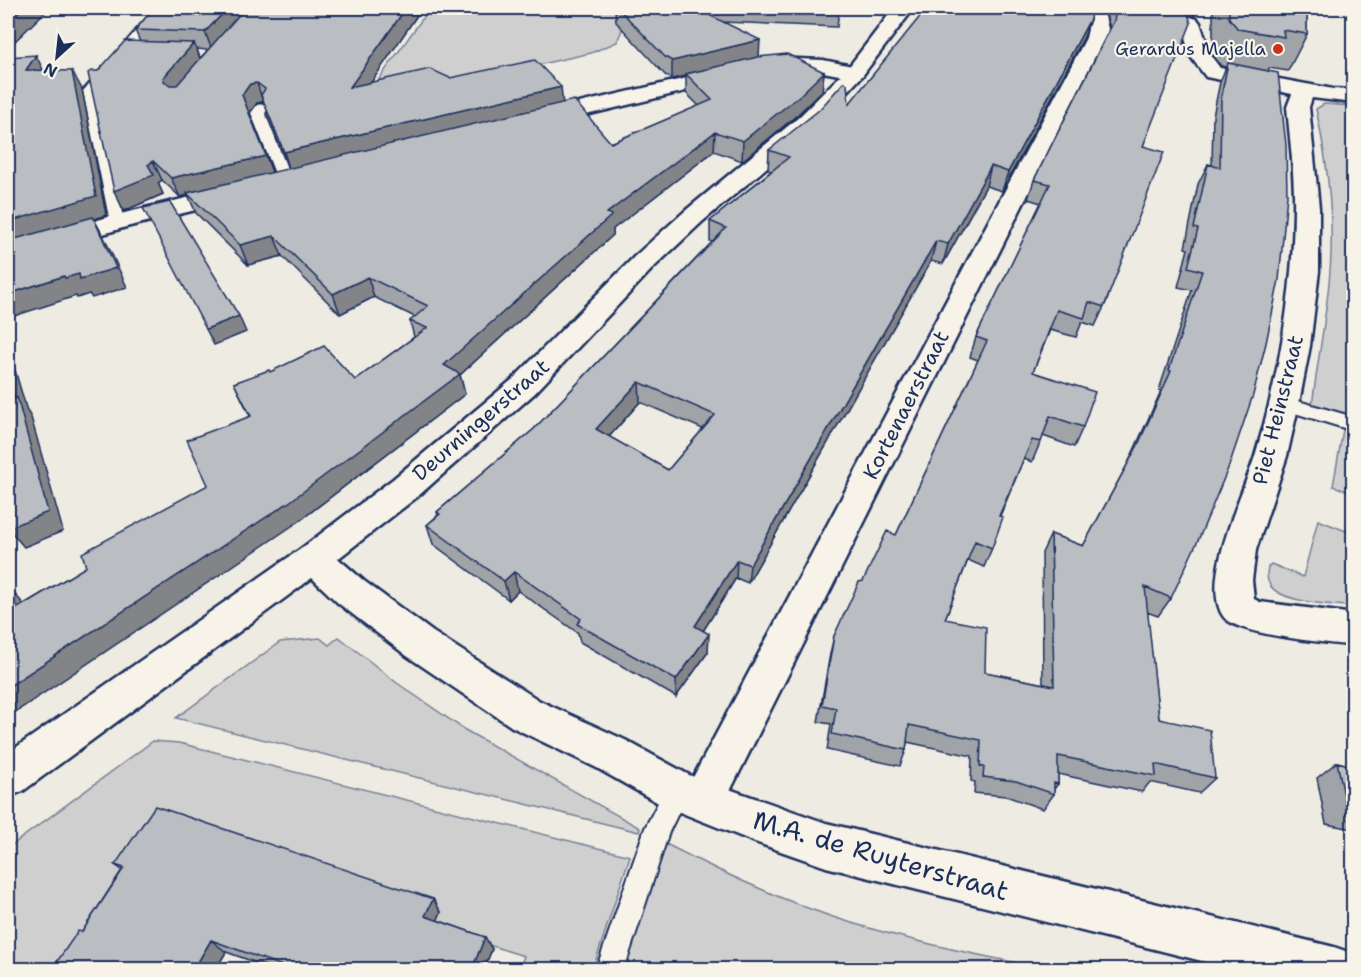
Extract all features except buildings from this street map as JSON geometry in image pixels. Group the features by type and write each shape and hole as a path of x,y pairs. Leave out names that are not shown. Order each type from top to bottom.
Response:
{"street":[{"name":"Deurningerstraat","path":"8,777 315,558 405,488 524,386 644,262 694,216 807,122 855,72 904,8"},
{"name":"Kortenaerstraat","path":"690,796 1096,38 1098,29 1094,8"},
{"path":"1190,23 1201,57 1213,72 1353,97"},
{"path":"516,125 773,64 823,66 855,72"},
{"name":"Piet Heinstraat","path":"1304,90 1298,107 1307,208 1306,271 1296,346 1271,456 1239,550 1234,580 1237,608 1255,617 1353,630"},
{"path":"8,255 117,222 295,179"},
{"name":"M.A. de Ruyterstraat","path":"315,558 351,592 420,644 526,714 611,753 690,796 826,845 1334,969"}],"lane":[{"path":"117,222 89,91 129,53 162,8"},
{"path":"262,108 258,113 295,179"},
{"path":"1284,403 1353,424"},
{"path":"609,969 658,828 690,796"}],"shaded area":[{"path":"430,8 631,8 617,42 591,53 361,104"},
{"path":"1324,104 1353,106 1353,419 1312,406 1331,261 1329,195 1316,109"},
{"path":"1344,424 1353,427 1353,493 1333,486"},
{"path":"1318,520 1346,531 1353,527 1353,607 1285,596 1269,583 1267,572 1271,564 1303,577"},
{"path":"339,637 397,683 465,730 640,828 639,832 176,718 280,642 320,638 329,645"},
{"path":"153,741 179,743 630,856 593,969 519,969 524,956 434,928 441,912 76,969 8,970 8,848"},
{"path":"662,842 757,888 830,916 927,943 1050,969 621,970"}],"place":[{"name":"Gerardus Majella","path":"1278,49"}]}
